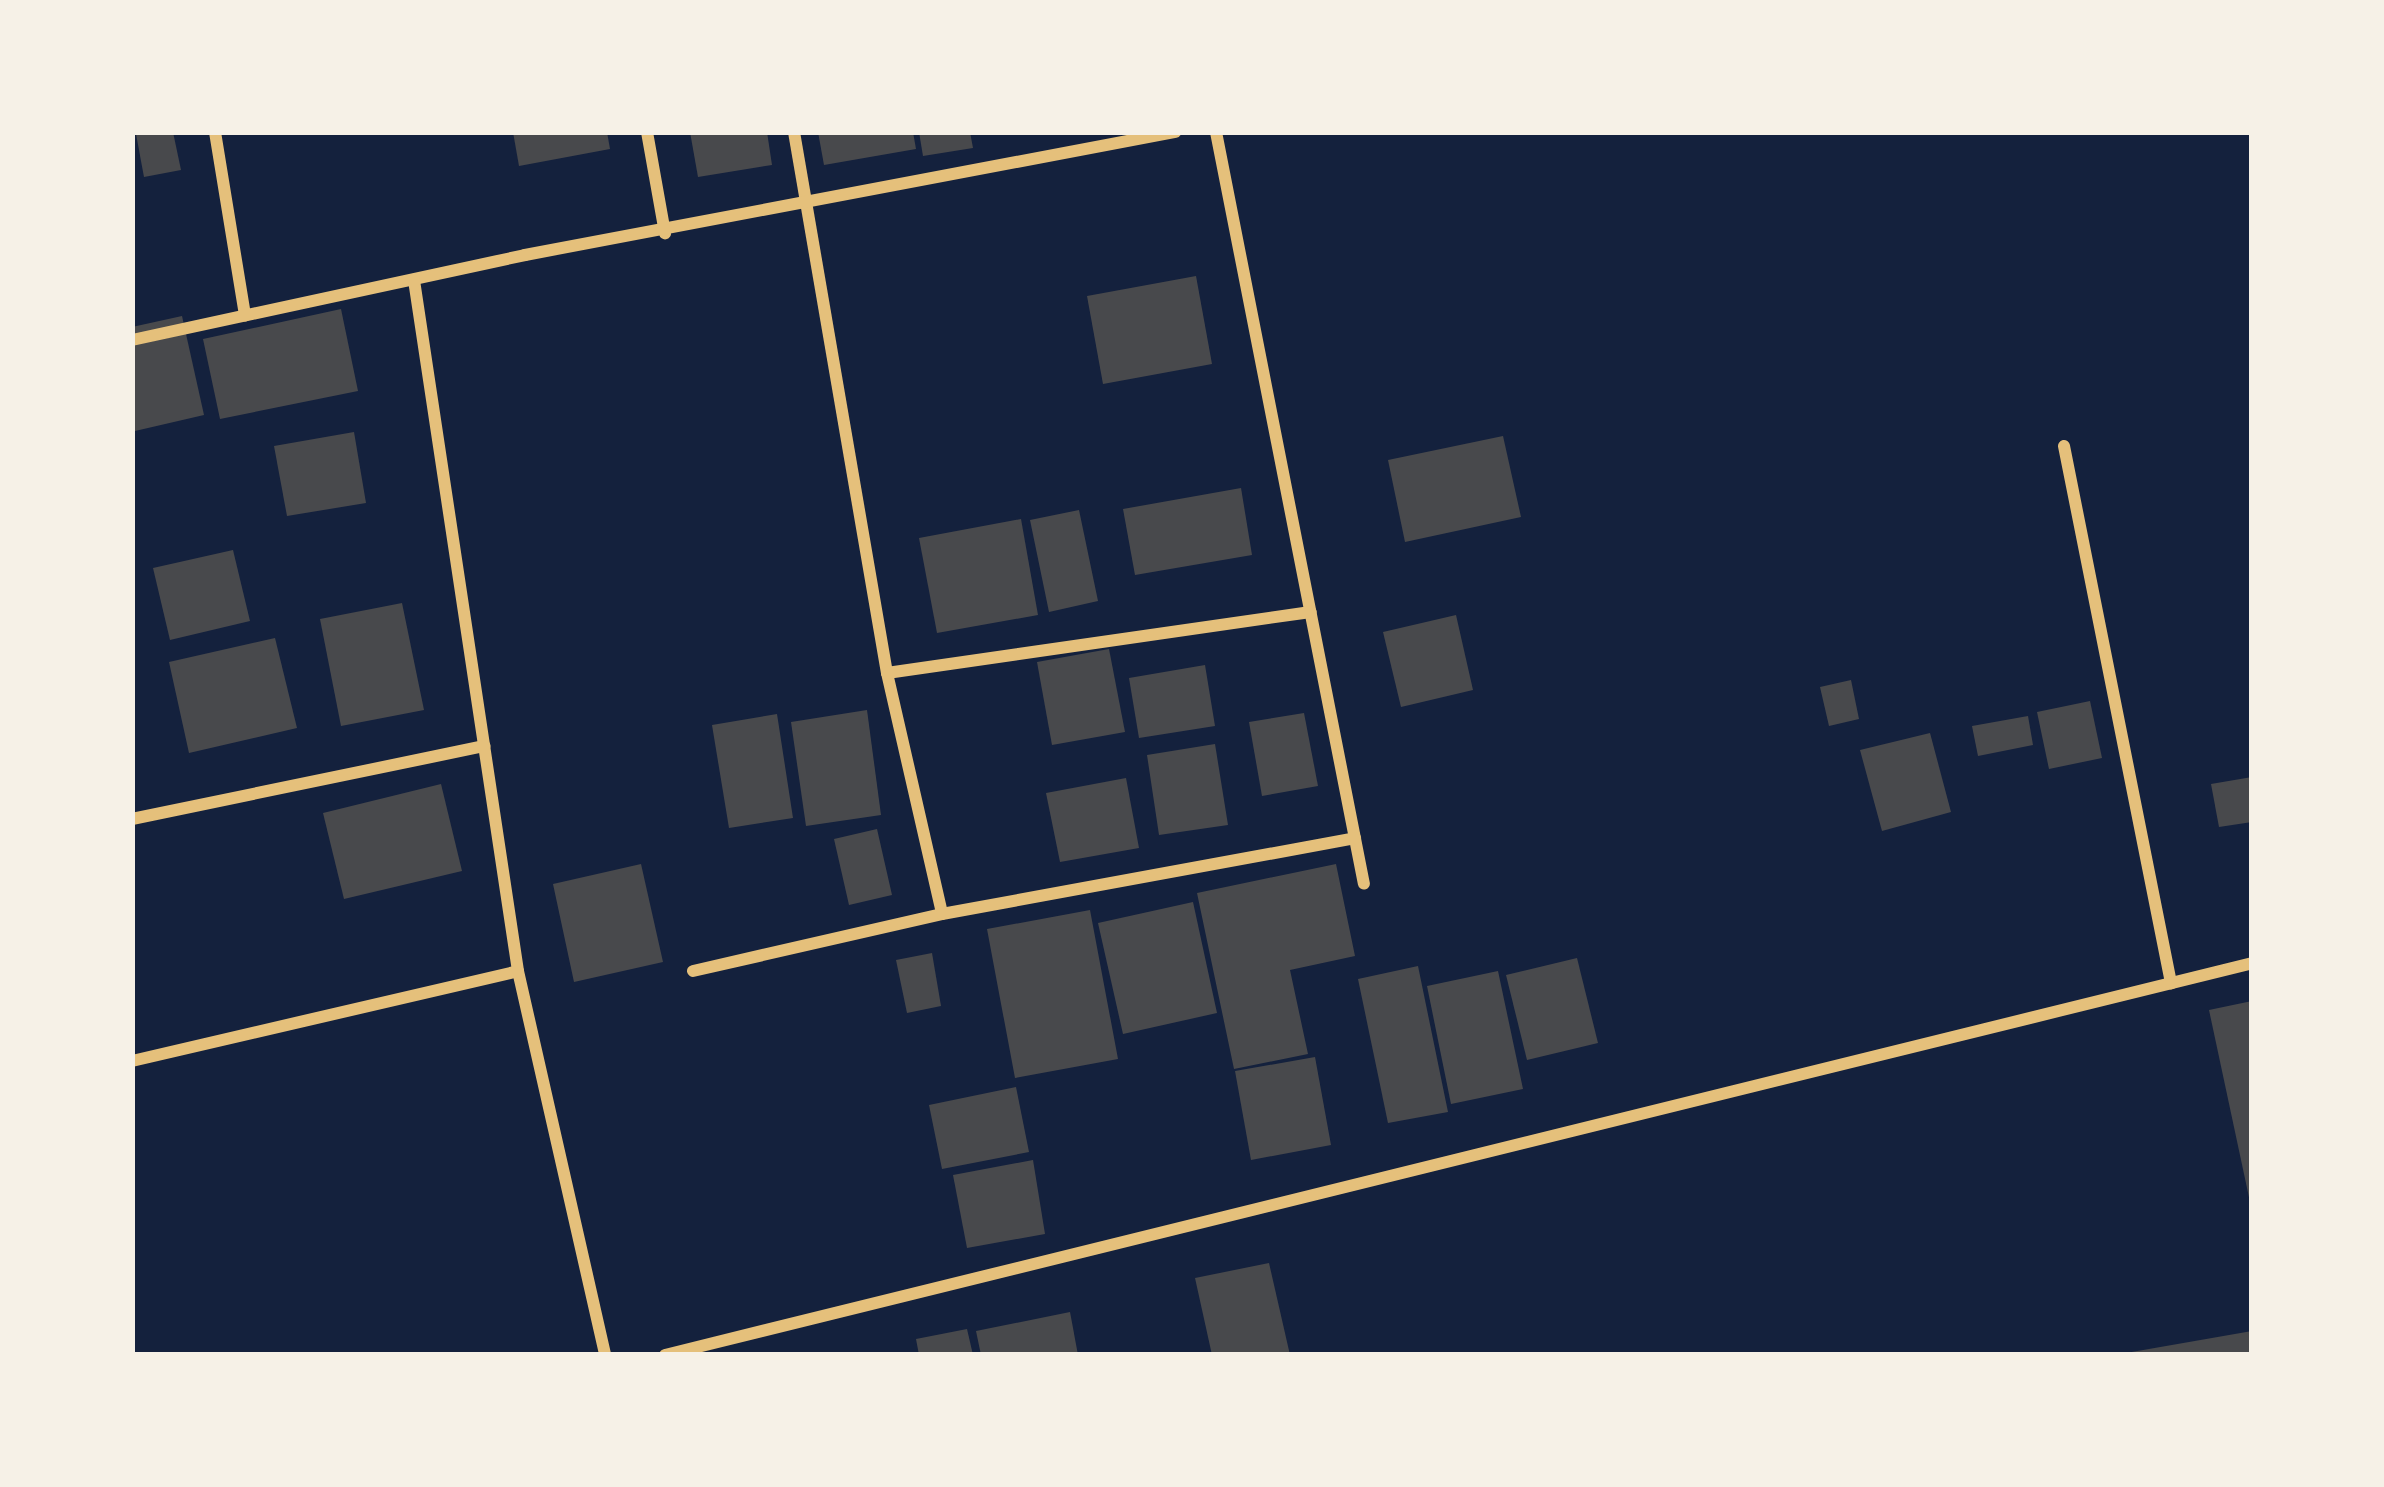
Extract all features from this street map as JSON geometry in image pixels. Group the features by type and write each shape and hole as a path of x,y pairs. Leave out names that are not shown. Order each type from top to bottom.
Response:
{"street":[{"path":"215,132 245,316"},
{"path":"647,132 665,233"},
{"path":"794,132 887,673 942,914"},
{"path":"132,340 414,280 1175,132"},
{"path":"1216,132 1364,884"},
{"path":"414,280 518,971 604,1355"},
{"path":"2064,446 2170,983"},
{"path":"887,673 1311,612"},
{"path":"132,819 485,746"},
{"path":"693,971 942,914 1355,838"},
{"path":"665,1355 717,1349 2252,963"},
{"path":"132,1061 518,971"}],"building":[{"path":"173,132 181,170 144,177 136,134"},
{"path":"513,132 607,132 610,149 519,166"},
{"path":"690,132 767,132 772,165 698,177"},
{"path":"818,132 913,132 916,149 824,165"},
{"path":"919,132 970,132 973,148 923,156"},
{"path":"1196,276 1212,364 1103,384 1087,296"},
{"path":"341,309 358,391 220,419 203,339"},
{"path":"182,316 204,415 135,431 132,327"},
{"path":"354,432 366,503 287,516 274,446"},
{"path":"1503,436 1521,517 1405,542 1388,460"},
{"path":"1241,488 1252,555 1135,575 1123,509"},
{"path":"1079,510 1098,601 1049,612 1030,520"},
{"path":"1021,519 1038,615 937,633 919,538"},
{"path":"233,550 250,621 170,640 153,568"},
{"path":"402,603 424,710 341,726 320,619"},
{"path":"1456,615 1473,690 1401,707 1383,632"},
{"path":"275,638 297,728 189,753 169,662"},
{"path":"1109,649 1125,732 1052,745 1037,662"},
{"path":"1205,665 1215,726 1139,738 1129,678"},
{"path":"1851,680 1859,719 1829,726 1820,687"},
{"path":"2090,701 2102,758 2049,769 2037,712"},
{"path":"867,710 881,815 806,826 791,722"},
{"path":"1304,713 1318,786 1262,796 1249,722"},
{"path":"777,714 793,818 729,828 712,725"},
{"path":"2028,716 2033,745 1978,756 1972,726"},
{"path":"1930,733 1951,812 1882,831 1860,750"},
{"path":"1215,744 1228,825 1159,835 1147,755"},
{"path":"2252,777 2252,822 2219,827 2211,784"},
{"path":"1126,778 1139,848 1060,862 1046,793"},
{"path":"441,784 462,871 344,899 323,813"},
{"path":"877,829 892,895 849,905 834,839"},
{"path":"641,864 663,962 574,982 553,884"},
{"path":"1336,864 1355,956 1290,970 1308,1054 1234,1069 1197,893"},
{"path":"1193,902 1217,1013 1123,1034 1098,923"},
{"path":"1090,910 1118,1059 1015,1078 987,929"},
{"path":"932,953 941,1006 907,1013 896,960"},
{"path":"1577,958 1598,1043 1527,1060 1506,975"},
{"path":"1418,966 1448,1112 1388,1123 1358,979"},
{"path":"1498,971 1523,1089 1451,1104 1427,986"},
{"path":"2252,1001 2252,1202 2250,1202 2209,1010"},
{"path":"1315,1057 1331,1145 1251,1160 1235,1071"},
{"path":"1016,1087 1029,1152 942,1169 929,1105"},
{"path":"1033,1160 1045,1234 967,1248 953,1175"},
{"path":"1269,1263 1290,1355 1212,1355 1195,1278"},
{"path":"1070,1312 1078,1355 981,1355 976,1331"},
{"path":"967,1329 973,1355 919,1355 916,1339"},
{"path":"2252,1331 2252,1355 2126,1353"}]}
